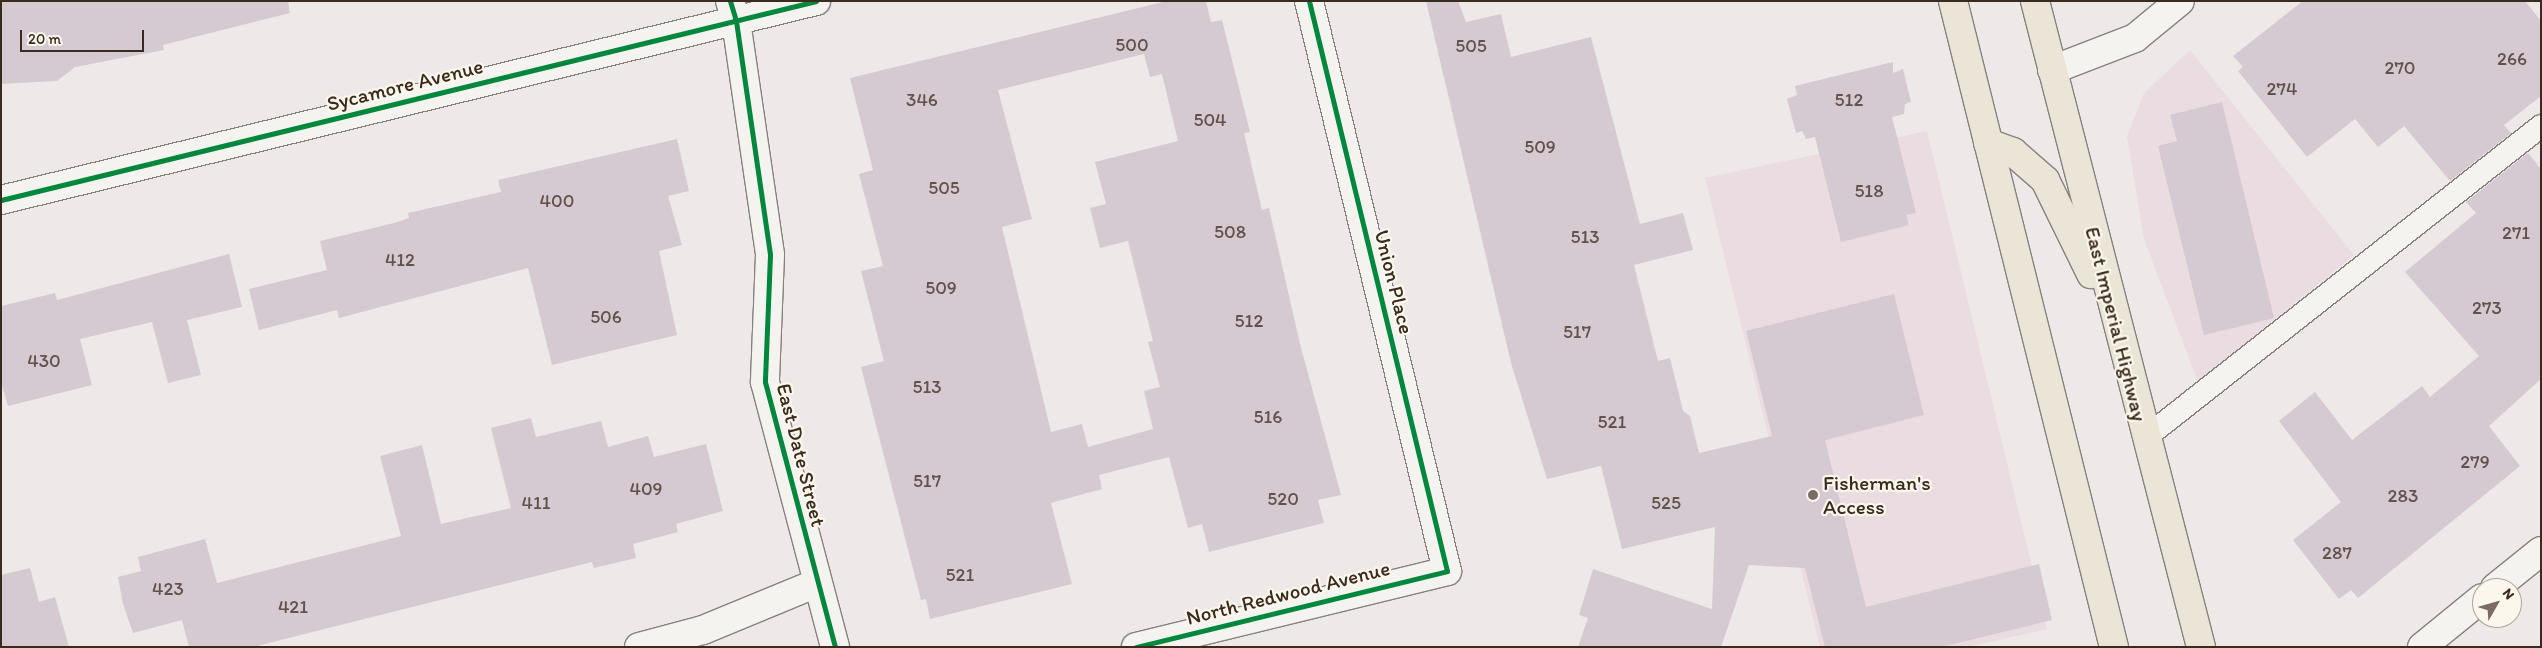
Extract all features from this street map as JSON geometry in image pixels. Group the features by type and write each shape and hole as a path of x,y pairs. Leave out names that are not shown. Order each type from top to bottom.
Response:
{"main road":[{"path":"1953,1 2114,647"},
{"name":"East Imperial Highway","path":"2035,1 2145,438 2201,647"},
{"path":"1988,143 2013,152 2045,180 2116,325"}],"street":[{"name":"Sycamore Avenue","path":"1,200 733,11 816,1"},
{"name":"Union Place","path":"1309,1 1447,571"},
{"path":"2052,70 2135,38 2180,1"},
{"name":"East Date Street","path":"733,11 770,255 765,382 834,647"},
{"path":"2507,578 2541,551"},
{"name":"North Redwood Avenue","path":"1136,647 1447,571"},
{"path":"640,647 703,630 817,583"},
{"path":"2422,647 2472,606"}],"lane":[{"path":"2145,438 2541,126"}],"shaded area":[{"path":"2190,50 2354,255 2198,382 2144,239 2127,136 2144,93"},
{"path":"1927,131 2047,629 1967,647 1820,647 1705,178"}],"building":[{"path":"1,1 288,1 290,13 163,45 164,50 75,67 57,81 1,84"},
{"path":"1167,1 1206,1 1211,22 1222,20 1250,132 1244,133 1262,210 1269,208 1300,344 1341,495 1318,500 1324,523 1209,552 1202,524 1188,528 1169,457 1099,475 1102,489 1051,503 1072,584 930,619 926,599 921,600 861,367 884,361 861,271 883,266 859,174 873,170 850,78","holes":["1144,54 1150,77 1162,74 1178,141 1095,162 1106,204 1090,208 1100,248 1128,241 1153,341 1148,342 1160,387 1144,391 1153,429 1088,447 1082,424 1051,432 1002,227 1032,219 998,90"]},
{"path":"1426,1 1458,1 1466,22 1501,14 1511,57 1591,37 1640,224 1683,213 1693,250 1634,265 1658,361 1670,358 1683,411 1690,416 1699,453 1772,436 1746,331 1894,294 1924,415 1825,440 1866,607 2039,564 2052,620 1941,647 1825,647 1805,568 1749,565 1721,647 1578,647 1588,618 1579,615 1593,569 1712,609 1715,527 1622,549 1601,466 1547,479 1511,363"},
{"path":"2303,1 2525,1 2541,21 2541,96 2504,125 2511,133 2450,181 2404,126 2378,147 2355,119 2307,157 2238,71 2243,67 2233,56"},
{"path":"1893,62 1893,73 1903,69 1911,102 1905,104 1904,114 1892,117 1916,213 1906,215 1909,225 1841,242 1815,137 1806,139 1802,131 1796,133 1787,99 1797,95 1795,86"},
{"path":"2222,102 2274,318 2204,335 2158,146 2177,141 2170,115"},
{"path":"677,139 689,191 668,196 682,245 659,251 677,335 552,365 528,268 339,318 337,310 259,330 249,289 327,270 320,241 394,223 409,218 408,213 501,192 498,180"},
{"path":"2528,153 2541,169 2541,379 2489,426 2520,466 2358,598 2351,590 2339,599 2293,540 2341,502 2279,421 2315,392 2352,440 2422,386 2430,397 2479,356 2405,272 2476,213 2466,202"},
{"path":"229,254 242,307 187,320 201,375 168,383 152,322 80,339 92,385 8,406 1,382 1,306 55,293 57,300"},
{"path":"531,418 536,437 601,421 608,447 648,436 654,457 706,444 723,511 676,524 678,532 633,544 636,558 594,568 592,562 253,647 189,647 182,620 133,633 123,604 118,577 141,571 138,557 205,539 217,583 401,536 380,456 422,445 441,524 511,508 491,428"},
{"path":"30,568 39,602 55,597 69,647 1,647 1,575"}],"cycle path":[{"path":"730,1 736,21 770,255 765,382 835,647"},
{"path":"1,200 816,1"},
{"path":"1136,647 1447,571 1309,1"}],"place":[{"name":"Fisherman's Access","path":"1813,495"}]}
